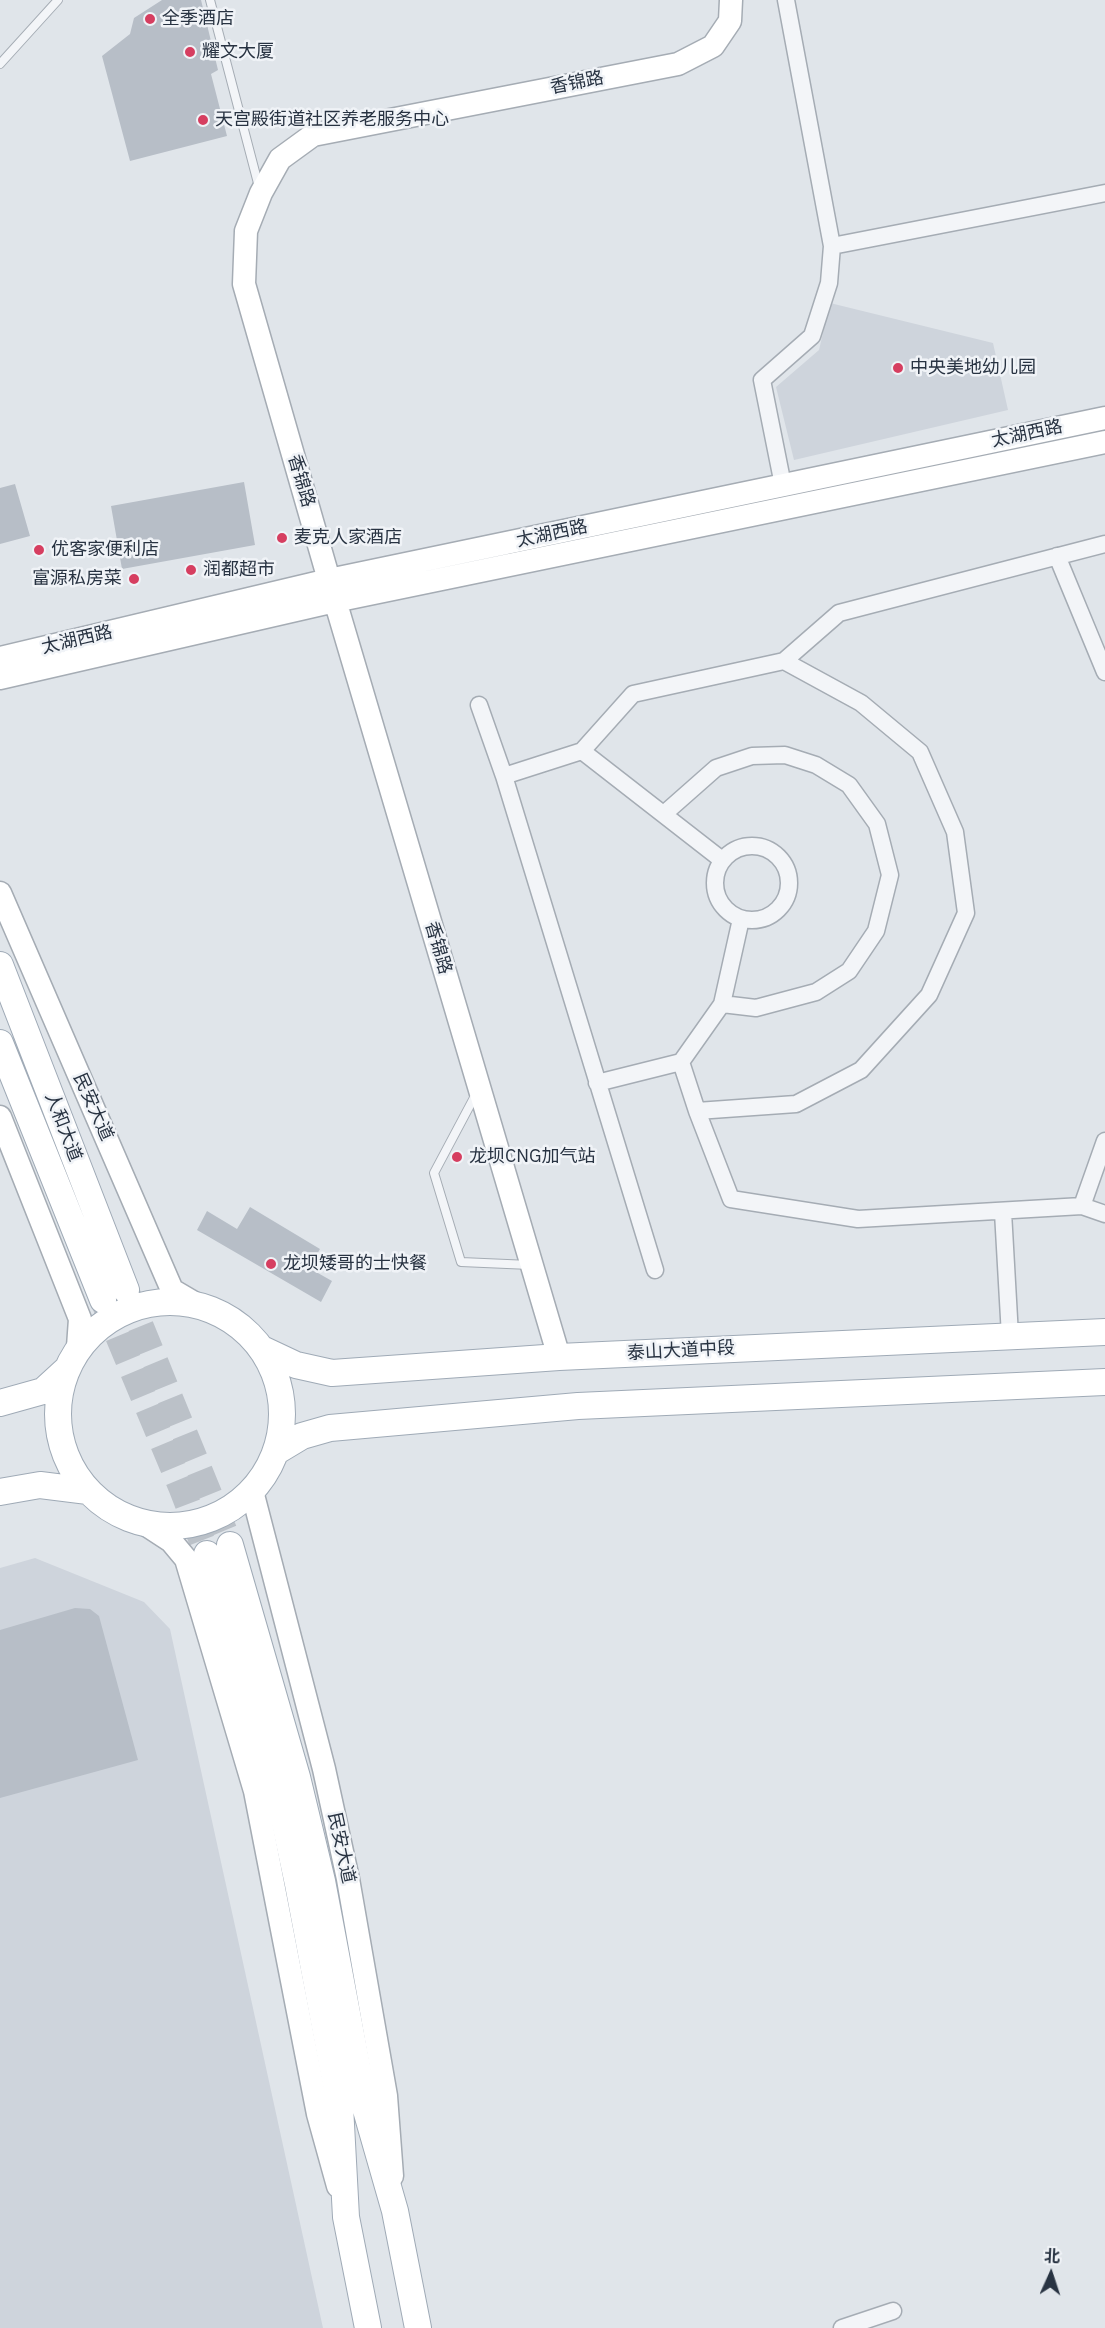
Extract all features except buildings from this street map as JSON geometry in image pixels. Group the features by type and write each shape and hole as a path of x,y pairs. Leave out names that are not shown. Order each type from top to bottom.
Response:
{"main road":[{"name":"人和大道","path":"0,965 126,1290"},
{"name":"人和大道","path":"0,1043 103,1300"},
{"path":"0,1403 43,1391 96,1330 116,1316 139,1307 163,1302 201,1306 235,1323 262,1349 279,1383 283,1406 282,1428 277,1451 267,1473 234,1507 214,1518 192,1525 168,1527 145,1524 114,1512 88,1491 69,1464 58,1428 60,1390 73,1358"},
{"name":"泰山大道中段","path":"262,1349 296,1365 332,1372 559,1357 1105,1332"},
{"path":"277,1451 302,1436 330,1428 578,1406 1105,1382"},
{"path":"0,1492 40,1485 88,1491"},
{"name":"民安大道","path":"368,2328 346,2217 340,2106 298,1884 276,1781 218,1549 297,1777 322,1881 364,2103 395,2211 418,2328"}],"street":[{"name":"香锦路","path":"559,1357 244,284 246,231 261,193 280,159 313,135 678,63 713,46 730,21 731,0"},
{"path":"783,485 762,380 812,336 829,283 832,246 786,0"},
{"path":"832,246 1105,193"},
{"name":"太湖西路","path":"0,678 332,590 783,485 1105,418"},
{"name":"太湖西路","path":"0,658 332,590 1105,442"},
{"path":"504,776 582,751 633,694 784,661 839,613 1105,544"},
{"path":"1057,556 1105,672"},
{"path":"697,1111 796,1104 861,1070 929,995 966,913 955,832 920,752 861,703 784,661"},
{"path":"479,705 504,776 656,1270"},
{"path":"582,751 665,813 722,860"},
{"path":"665,813 716,768 752,756 784,755 816,765 849,785 877,824 890,875 876,931 849,971 816,992 756,1008 722,1004"},
{"path":"741,846 764,847 775,852 783,861 790,882 788,894 775,913 764,918 741,919 721,904 716,894 717,870 722,860 741,846"},
{"name":"民安大道","path":"0,893 172,1290 201,1306"},
{"path":"597,1083 681,1062 722,1004 741,919"},
{"path":"681,1062 731,1199 858,1220 1082,1206 1105,1214"},
{"path":"0,1117 80,1319 73,1358"},
{"path":"1082,1206 1105,1141"},
{"path":"1003,1212 1010,1336"},
{"name":"民安大道","path":"252,1491 324,1769 348,1879 386,2097 395,2211"},
{"name":"民安大道","path":"145,1524 171,1541 186,1559 255,1791 318,2114 346,2217"},
{"path":"842,2328 864,2325 893,2311"}],"lane":[{"path":"0,64 58,0"},
{"path":"210,0 261,193"},
{"path":"479,1088 434,1173 461,1262 532,1265"}],"shaded area":[{"name":"中央美地幼儿园","path":"830,303 993,343 1008,410 794,460 776,387 819,350"},
{"path":"35,1558 144,1602 170,1629 323,2328 0,2328 0,1568"}],"tunnel":[{"path":"126,1290 230,1545"},
{"path":"103,1300 207,1554"}],"place":[{"name":"全季酒店","path":"150,19"},
{"name":"耀文大厦","path":"190,52"},
{"name":"天宫殿街道社区养老服务中心","path":"203,120"},
{"name":"中央美地幼儿园","path":"898,368"},
{"name":"麦克人家酒店","path":"282,538"},
{"name":"优客家便利店","path":"39,550"},
{"name":"润都超市","path":"191,570"},
{"name":"富源私房菜","path":"134,579"},
{"name":"龙坝CNG加气站","path":"457,1157"},
{"name":"龙坝矮哥的士快餐","path":"271,1264"}]}
